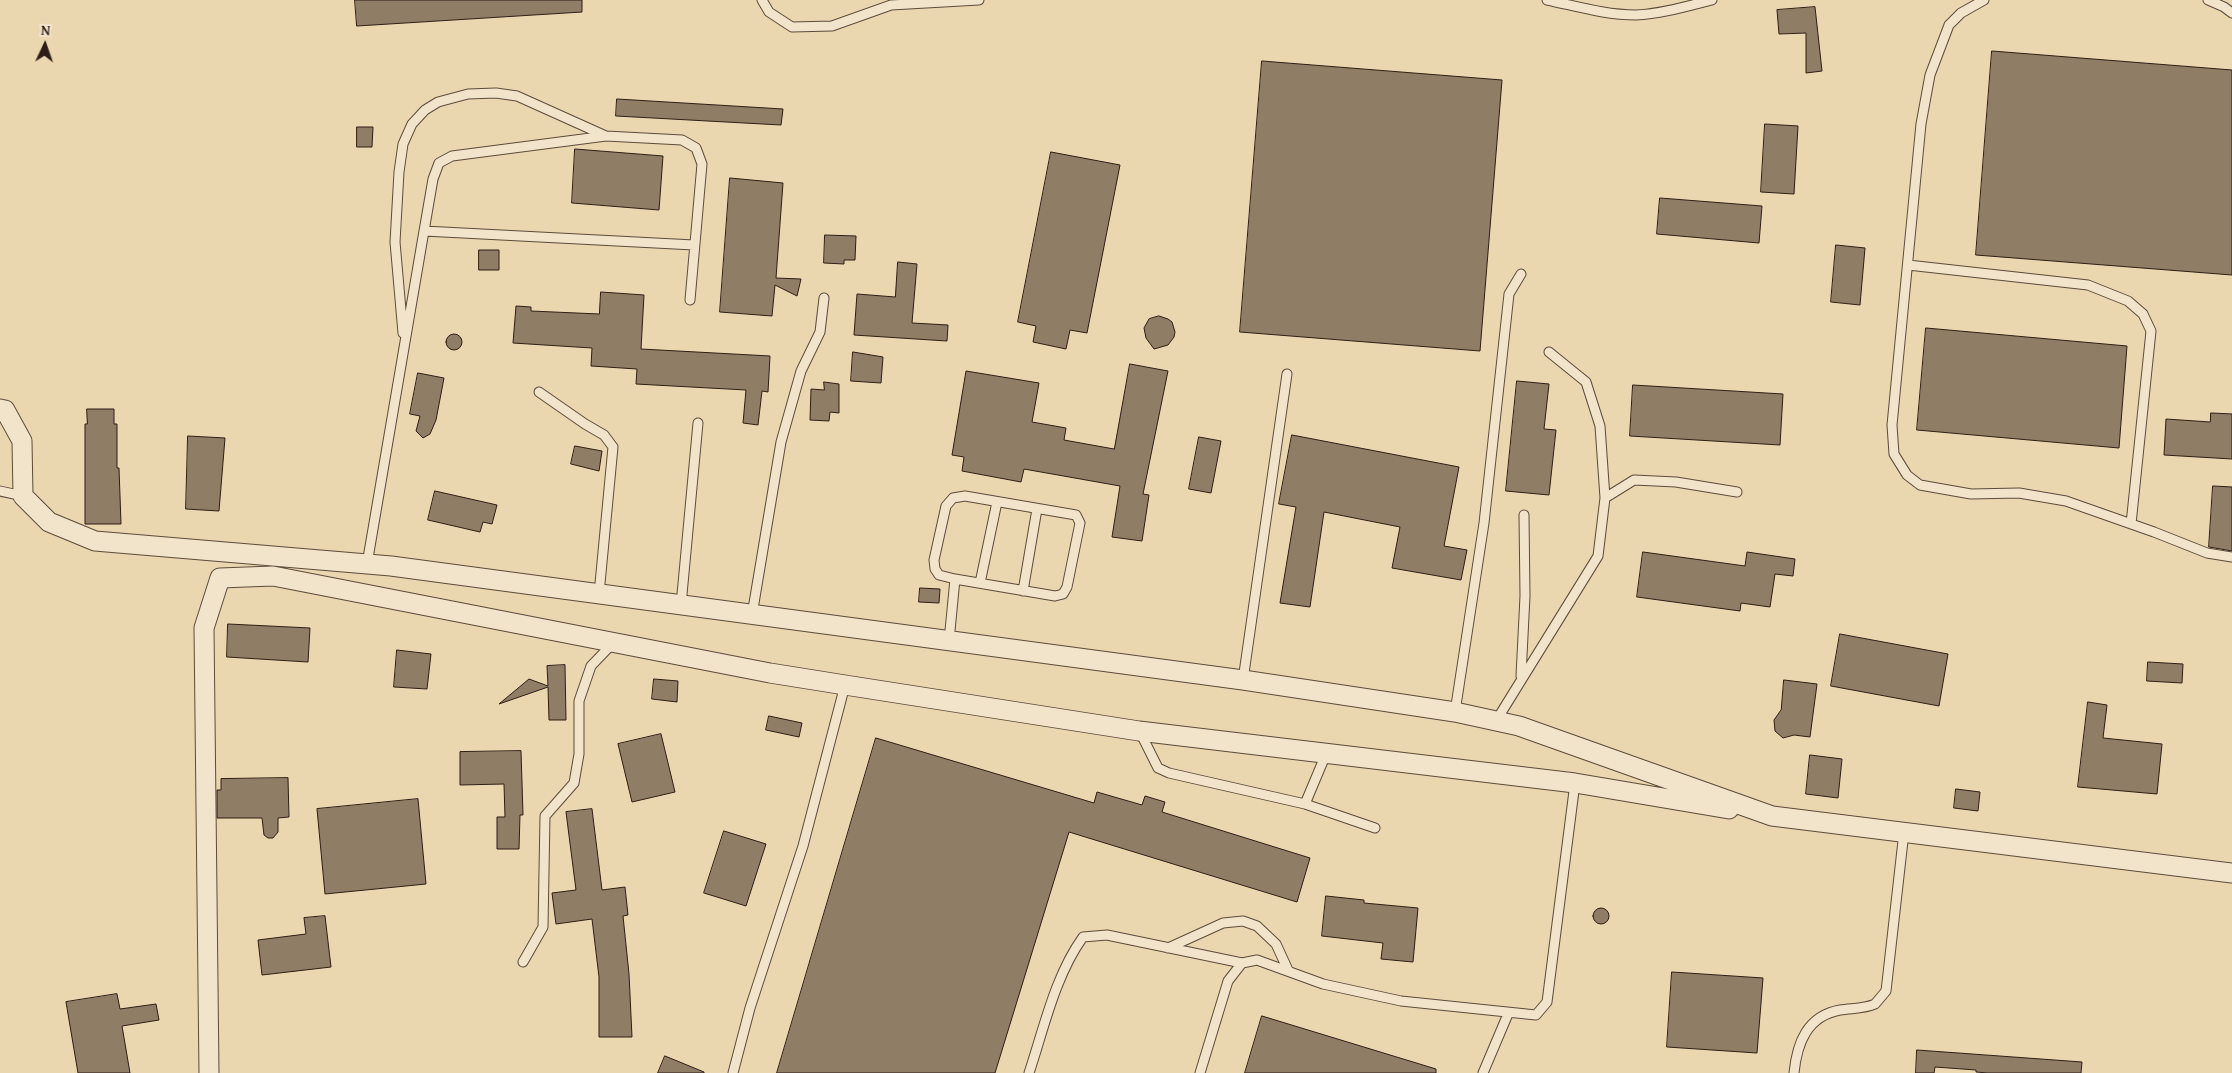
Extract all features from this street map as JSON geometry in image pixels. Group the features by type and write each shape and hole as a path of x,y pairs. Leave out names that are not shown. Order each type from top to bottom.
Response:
{"street":[{"path":"0,409 5,410 22,441 23,496 49,522 95,541 367,564 1243,680 1455,712 1518,726 1772,816"},
{"path":"209,1073 204,628 220,578 273,576 845,685 1139,730 1575,784 1645,797 1772,816 2232,873"}],"lane":[{"path":"762,0 769,12 792,27 832,26 891,5 979,0"},
{"path":"1547,0 1591,11 1636,15 1678,9 1712,0"},
{"path":"1984,0 1961,13 1949,25 1930,75 1921,124 1892,425 1894,454 1907,474 1920,485 1971,494 2019,493 2066,501 2206,553 2232,558"},
{"path":"2208,0 2232,13"},
{"path":"404,349 395,242 398,180 403,144 412,124 425,110 438,102 468,94 496,93 518,96 606,136"},
{"path":"367,564 433,179 439,163 452,156 606,136 682,140 696,148 702,164 690,300"},
{"path":"424,231 694,245"},
{"path":"1908,265 2088,285 2128,301 2143,314 2152,331 2131,524"},
{"path":"1455,712 1484,523 1509,294 1520,274"},
{"path":"752,615 781,442 801,371 820,332 824,298"},
{"path":"1496,721 1598,556 1605,498 1600,426 1586,382 1549,352"},
{"path":"1243,680 1287,374"},
{"path":"539,392 584,424 604,435 613,447 599,594"},
{"path":"681,605 698,423"},
{"path":"1605,498 1634,480 1676,482 1737,492"},
{"path":"0,491 23,496"},
{"path":"964,496 1038,509 1076,515 1080,523 1067,587 1063,594 1055,596 939,575 934,560 946,506 953,498 964,496"},
{"path":"980,583 997,502"},
{"path":"1023,591 1038,509"},
{"path":"1521,678 1525,596 1524,515"},
{"path":"949,641 955,578"},
{"path":"523,962 543,927 545,816 574,783 579,754 579,702 591,666 614,642"},
{"path":"733,1073 750,1008 803,846 845,685"},
{"path":"1139,730 1158,768 1170,773 1305,804 1375,828"},
{"path":"1305,804 1326,754"},
{"path":"1029,1073 1062,974 1071,954 1083,937 1107,935 1242,963 1257,960 1323,984 1401,1001 1508,1014 1536,1015 1547,1002 1575,784"},
{"path":"1794,1073 1801,1040 1812,1024 1830,1012 1875,1004 1886,991 1904,832"},
{"path":"1167,948 1222,923 1243,920 1257,926 1276,944 1288,970"},
{"path":"1200,1073 1228,980 1242,963"},
{"path":"1483,1073 1508,1014"}],"building":[{"path":"355,0 582,0 582,12 357,26"},
{"path":"1815,7 1822,71 1806,73 1806,33 1779,34 1777,10"},
{"path":"1992,51 2232,70 2232,275 1976,255"},
{"path":"1262,61 1502,80 1480,351 1240,332"},
{"path":"617,99 783,109 781,125 616,116"},
{"path":"1765,124 1798,126 1794,194 1761,192"},
{"path":"357,127 373,127 372,147 357,147"},
{"path":"575,149 663,156 659,210 572,203"},
{"path":"1051,152 1120,165 1087,333 1070,330 1066,349 1033,342 1036,326 1018,322"},
{"path":"730,178 783,183 776,278 801,279 797,296 775,285 772,316 720,312"},
{"path":"1660,198 1762,206 1759,243 1657,234"},
{"path":"825,235 856,236 855,260 844,260 844,264 824,263"},
{"path":"1836,245 1865,248 1860,305 1831,302"},
{"path":"479,250 499,250 499,270 479,270"},
{"path":"898,262 917,264 912,323 948,325 947,341 854,335 857,294 895,297"},
{"path":"601,292 644,295 641,349 770,356 768,392 762,391 758,425 743,423 746,390 636,384 637,369 591,366 592,348 513,343 516,306 531,307 531,311 599,314"},
{"path":"1159,316 1172,322 1175,332 1168,345 1154,349 1146,338 1144,328 1149,319"},
{"path":"1926,328 2127,346 2119,448 1917,430"},
{"path":"454,334 462,342 454,350 446,342"},
{"path":"853,352 883,357 881,383 851,381"},
{"path":"1130,364 1168,371 1143,494 1149,495 1142,541 1112,537 1120,486 1024,469 1021,482 962,471 964,457 952,455 966,371 1039,383 1032,422 1066,428 1064,440 1114,449"},
{"path":"418,373 444,378 436,420 430,434 423,438 416,431 420,416 410,414"},
{"path":"1517,381 1549,384 1544,429 1556,430 1549,495 1506,491"},
{"path":"824,382 839,384 839,413 830,412 829,421 810,420 811,389 824,390"},
{"path":"1633,385 1783,394 1780,445 1630,436"},
{"path":"87,409 114,409 114,424 117,424 117,468 119,468 121,524 85,524 85,424 87,424"},
{"path":"2211,413 2232,414 2232,459 2164,455 2166,419 2210,422"},
{"path":"1292,435 1459,467 1444,546 1467,550 1461,580 1392,568 1400,527 1324,512 1310,607 1280,603 1296,507 1279,504"},
{"path":"188,436 225,438 219,511 186,509"},
{"path":"1199,437 1221,441 1211,493 1189,489"},
{"path":"575,446 602,451 599,471 571,464"},
{"path":"2213,486 2232,487 2232,551 2209,547"},
{"path":"435,491 497,505 492,524 483,522 480,532 428,520"},
{"path":"1643,552 1745,566 1747,552 1795,559 1793,576 1775,574 1770,607 1741,603 1740,611 1637,597"},
{"path":"920,588 940,589 939,603 919,602"},
{"path":"228,624 310,628 308,662 227,657"},
{"path":"1840,634 1948,654 1939,706 1831,686"},
{"path":"397,650 431,654 427,689 394,687"},
{"path":"2148,662 2183,664 2182,683 2147,681"},
{"path":"565,665 566,720 549,720 548,687 499,704 529,679 548,686 547,666"},
{"path":"654,679 678,681 677,702 652,699"},
{"path":"1784,680 1817,684 1810,737 1794,735 1783,738 1775,731 1774,720 1781,710"},
{"path":"2088,702 2107,705 2103,738 2162,744 2157,794 2078,787"},
{"path":"769,716 802,723 799,737 766,730"},
{"path":"661,734 675,792 632,802 618,744"},
{"path":"876,738 1094,803 1097,792 1142,805 1145,796 1165,802 1162,812 1310,858 1297,902 1069,832 995,1073 777,1073"},
{"path":"521,751 523,815 520,815 519,849 497,849 497,817 505,817 504,784 460,785 460,752"},
{"path":"1810,755 1842,759 1838,798 1806,794"},
{"path":"288,778 289,817 278,818 278,832 273,838 268,838 264,835 262,818 217,818 217,790 221,790 221,779"},
{"path":"1956,789 1980,792 1978,811 1954,808"},
{"path":"418,799 426,884 325,894 317,809"},
{"path":"592,809 602,890 625,887 628,915 623,916 629,974 632,1037 599,1037 599,977 592,919 556,924 552,893 576,890 566,812"},
{"path":"724,831 766,844 746,906 704,893"},
{"path":"1326,896 1364,900 1364,903 1418,908 1413,962 1381,959 1383,943 1322,936"},
{"path":"1598,908 1604,908 1609,913 1607,922 1598,924 1593,919 1593,913"},
{"path":"325,916 331,967 262,975 258,940 306,934 304,918"},
{"path":"1672,972 1763,978 1757,1053 1667,1047"},
{"path":"117,994 120,1009 156,1004 159,1020 122,1026 130,1073 78,1073 66,1002"},
{"path":"1262,1016 1436,1069 1436,1073 1245,1073"},
{"path":"1917,1050 2082,1062 2081,1073 1988,1073 1976,1072 1976,1070 1935,1067 1934,1073 1916,1073"},
{"path":"665,1056 704,1072 704,1073 658,1073"}]}
